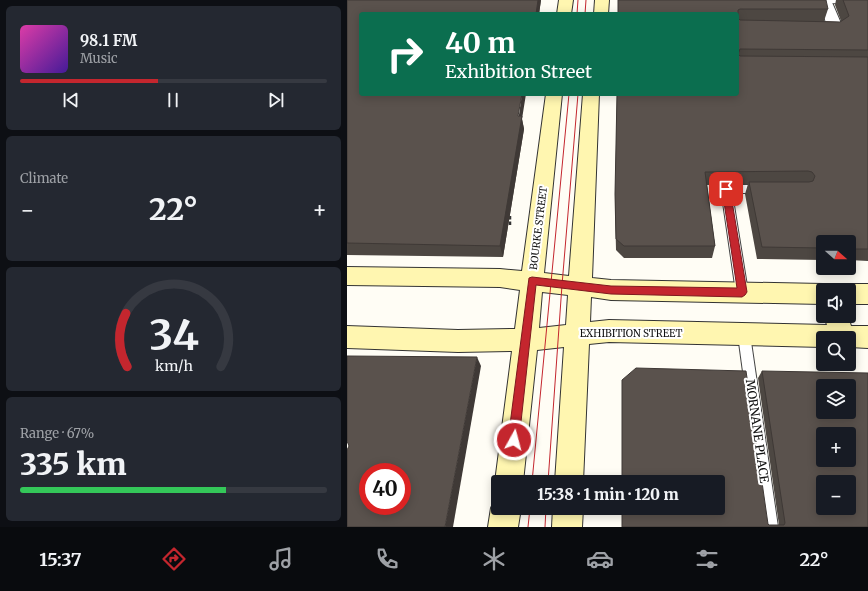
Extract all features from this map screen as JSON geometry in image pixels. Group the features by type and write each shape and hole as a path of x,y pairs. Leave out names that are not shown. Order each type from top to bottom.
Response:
{"street":[{"path":"564,12 565,0"},
{"path":"601,12 602,0"},
{"path":"797,28 835,28 825,1"},
{"name":"BOURKE STREET","path":"510,475 554,96"},
{"path":"569,475 591,96"},
{"path":"347,277 489,278 532,281 611,290 816,294"},
{"path":"856,294 868,294"},
{"name":"EXHIBITION STREET","path":"347,337 525,340 578,333 609,331 744,335 839,326 868,337"},
{"path":"503,527 504,515"},
{"path":"567,527 568,515"}],"lane":[{"path":"825,1 868,2"},
{"path":"742,292 726,187 772,189"},
{"name":"MORNANE PLACE","path":"744,335 771,527"}],"path":[{"path":"510,216 510,226"}],"building":[{"path":"347,0 538,0 536,12 359,12 359,96 522,96 518,116 522,116 500,246 347,243"},
{"path":"618,0 826,0 828,9 740,9 738,12 618,12"},
{"path":"843,0 868,0 868,50 740,49 739,52 739,19 840,22 849,16"},
{"path":"739,55 868,57 868,249 856,249 856,235 816,235 816,248 762,247 749,182 813,181 815,176 812,172 808,171 705,172 715,246 624,246 616,239 615,194 617,96 739,96"},
{"path":"347,356 477,357 445,527 347,527 347,450 349,446 347,441"},
{"path":"636,368 746,371 768,524 784,525 785,523 762,371 868,373 868,527 622,527 622,515 725,515 725,475 622,475 622,380"}],"tram line":[{"path":"577,12 578,0"},
{"path":"585,12 586,0"},
{"path":"533,475 569,96"},
{"path":"548,475 562,285 578,96"},
{"path":"528,527 529,515"},
{"path":"545,527 546,515"}],"route":[{"path":"514,440 532,281 611,290 742,292 726,189"}]}
